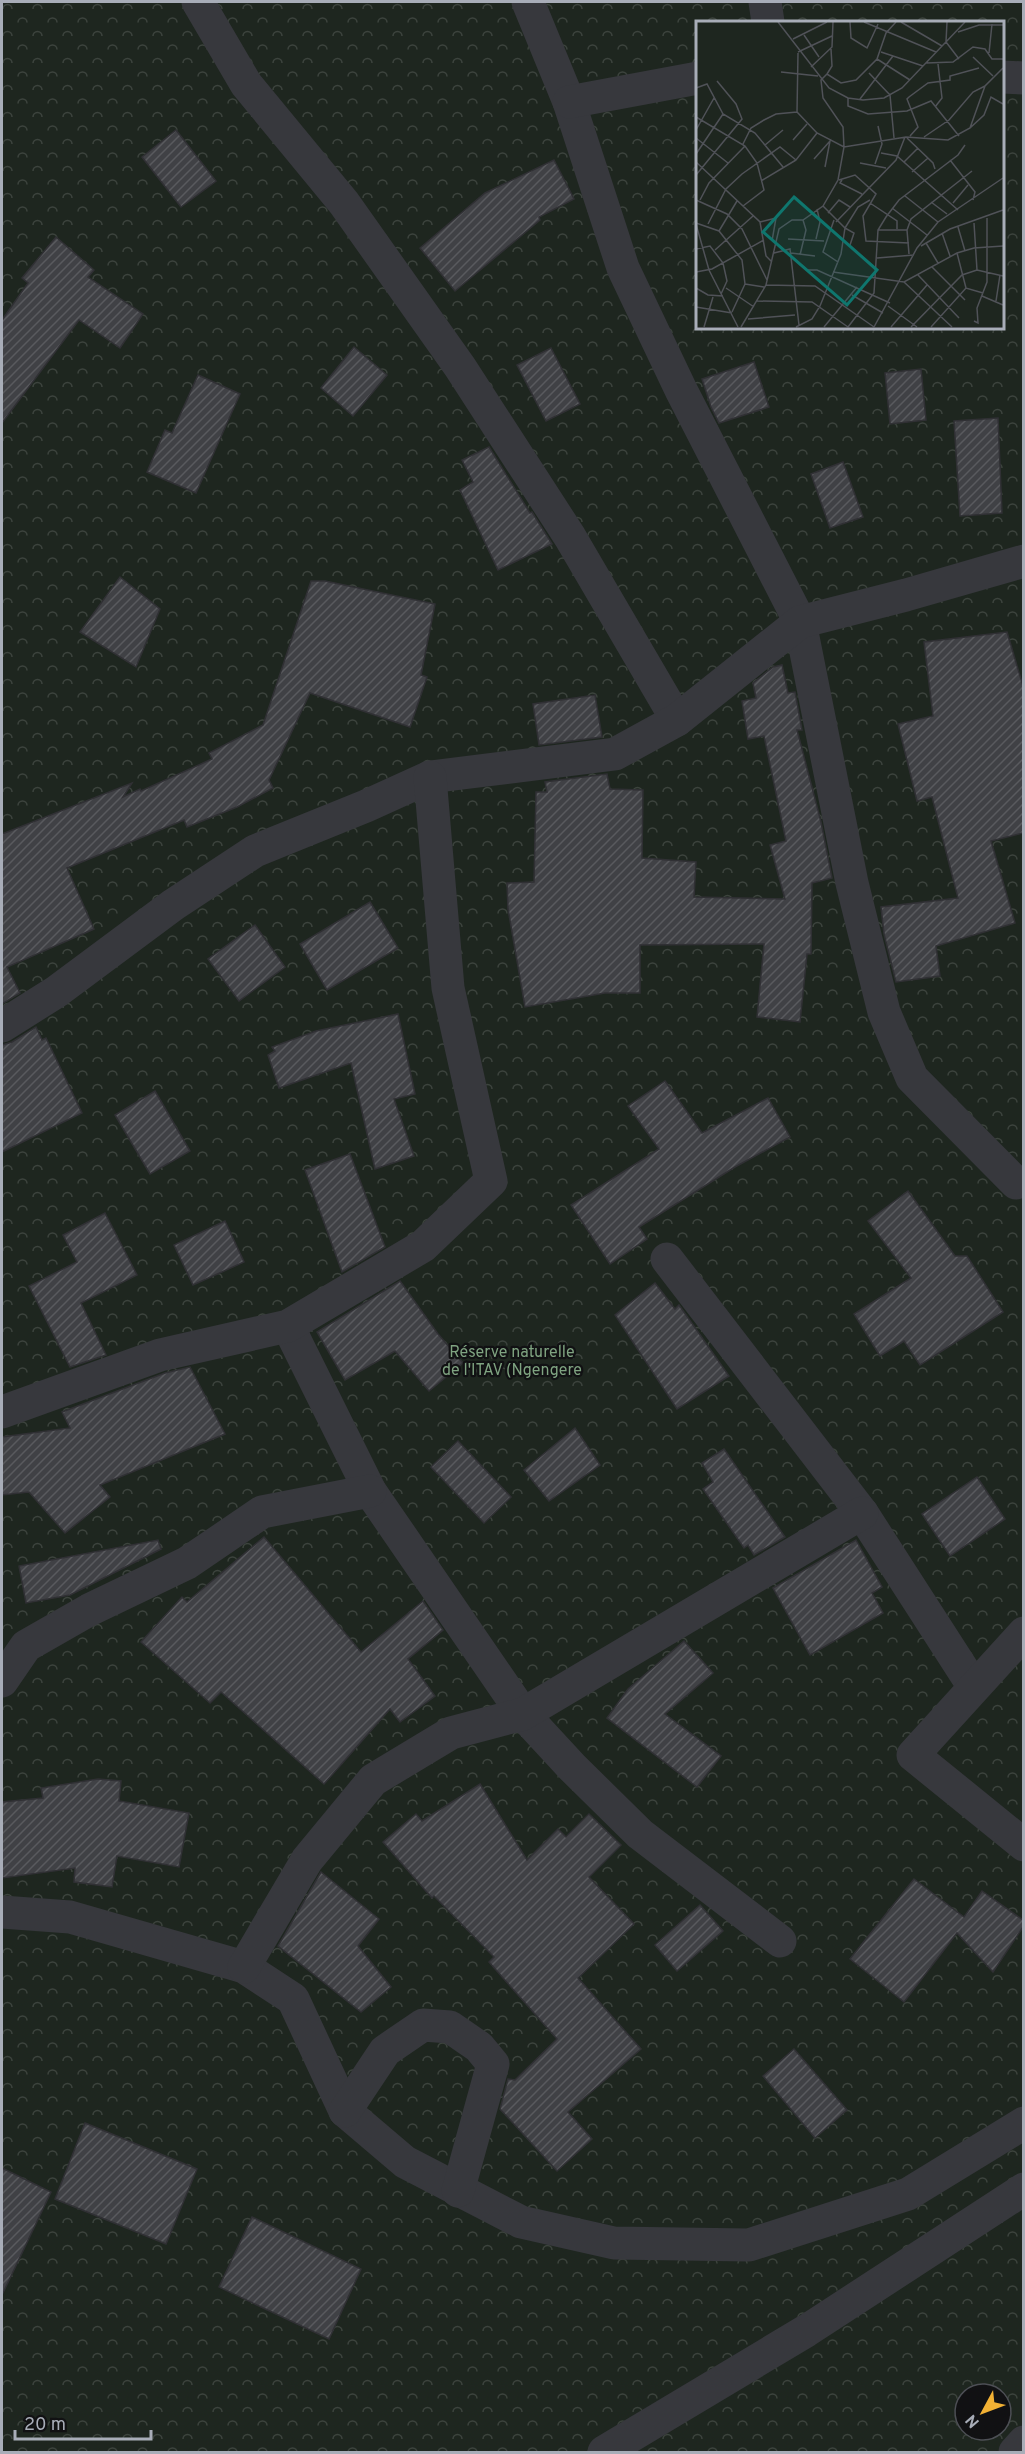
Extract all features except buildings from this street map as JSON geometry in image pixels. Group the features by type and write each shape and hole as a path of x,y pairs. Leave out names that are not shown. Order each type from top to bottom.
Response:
{"street":[{"path":"198,2 246,84 344,203 460,367 570,537 677,720"},
{"path":"528,2 569,102 623,268 681,390 800,622 852,883 884,1012 912,1078 1016,1183"},
{"path":"765,2 768,21"},
{"path":"1004,77 1023,78"},
{"path":"569,102 696,78"},
{"path":"2,1026 56,992 173,905 255,851 430,777 615,754 677,720 800,622 1023,561"},
{"path":"2,1412 160,1355 288,1326 423,1246 491,1180 448,988 430,777"},
{"path":"667,1259 862,1513 974,1687"},
{"path":"288,1326 370,1491 524,1714 572,1767 640,1834 780,1941"},
{"path":"2,1681 26,1646 89,1610 187,1563 262,1512 370,1491"},
{"path":"244,1967 307,1860 373,1780 451,1733 524,1714 862,1513"},
{"path":"1023,1633 913,1755 1023,1845"},
{"path":"2,1912 70,1917 244,1967 293,1999 345,2110 405,2162 521,2222 593,2239 614,2243 749,2246 908,2194 1023,2123"},
{"path":"345,2110 385,2051 423,2025 450,2027 479,2047 493,2064 458,2191"},
{"path":"603,2452 806,2331 1023,2189"},
{"path":"1015,2452 1023,2442"}],"green space":[{"name":"Réserve naturelle de l'ITAV (Ngengere","path":"2,2 1023,2 1023,2452 2,2452"}]}
